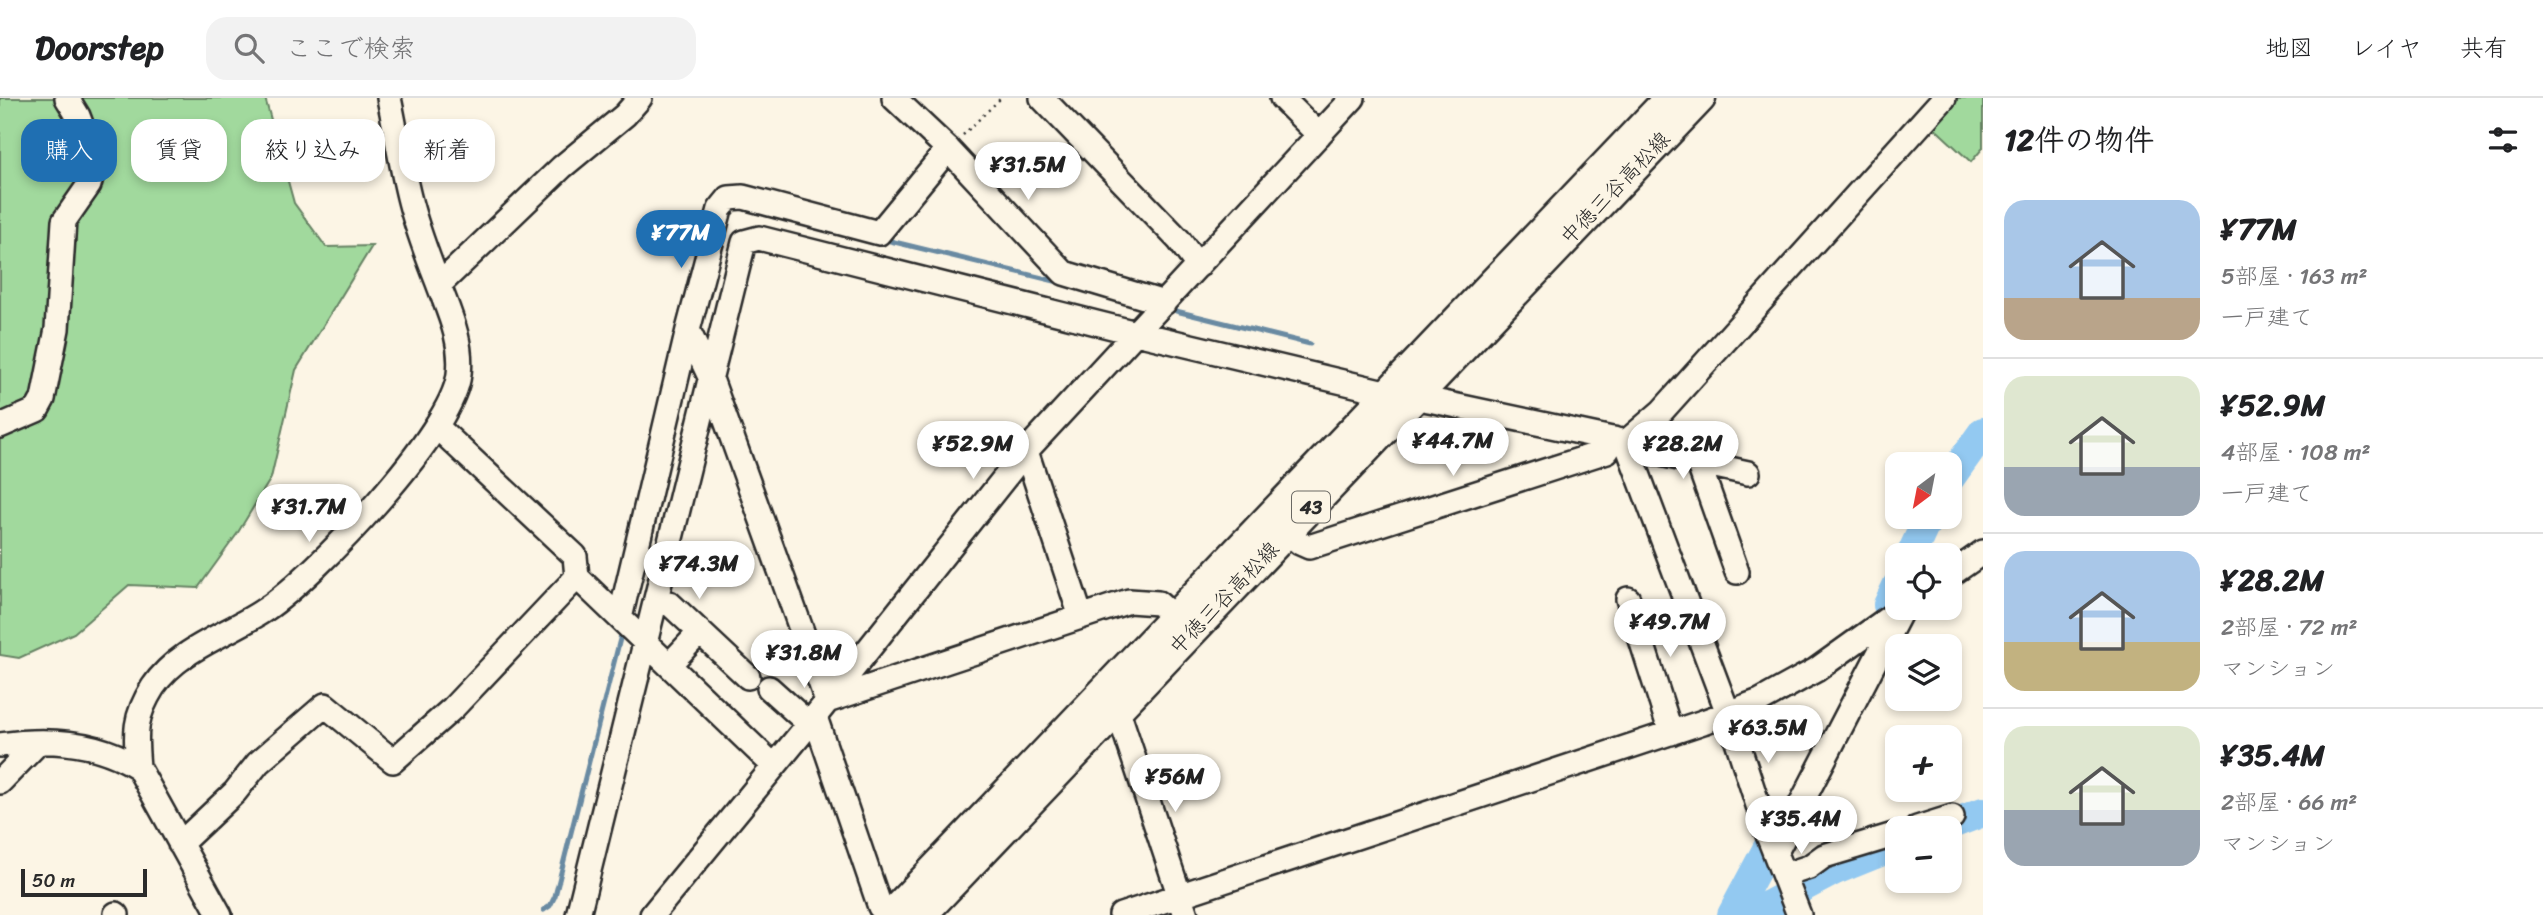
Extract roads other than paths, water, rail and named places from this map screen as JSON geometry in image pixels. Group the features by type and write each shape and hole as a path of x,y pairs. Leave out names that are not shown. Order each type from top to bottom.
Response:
{"main road":[{"name":"中徳三谷高松線","path":"1402,395 1670,98"},
{"name":"中徳三谷高松線","path":"921,915 1182,625 1402,395 1700,98"},
{"name":"中徳三谷高松線","path":"890,915 1114,698"}],"street":[{"path":"0,426 37,410 43,398 57,329 64,221 89,185 94,167 91,150 78,116 67,98"},
{"path":"217,914 138,767 135,741 137,718 154,685 174,665 213,638 266,610 322,562 427,442 459,379 461,354 452,316 409,197 389,98"},
{"path":"439,285 562,167 625,116 640,98"},
{"path":"894,98 948,149 1064,273 1164,303"},
{"path":"1042,98 1179,240 1198,266"},
{"path":"1282,98 1319,135"},
{"path":"652,915 817,714 1026,451 1353,98"},
{"path":"1278,525 1309,547 1607,451 1622,442 1662,411 1944,98"},
{"path":"620,618 688,330 720,209 729,198 743,197 879,233 948,149"},
{"path":"578,915 744,242 759,238 1136,333 1402,395 1622,442 1748,473"},
{"path":"688,330 711,379 880,907 890,915"},
{"path":"436,426 575,556 577,577 774,766"},
{"path":"1622,442 1728,713 1798,912"},
{"path":"1026,451 1081,617"},
{"path":"1698,462 1737,572"},
{"path":"1962,567 1983,552"},
{"path":"180,844 234,792 257,762 325,705 393,761 453,708 577,577"},
{"path":"1628,598 1671,733"},
{"path":"769,688 817,714 1129,601 1158,603 1182,625"},
{"path":"669,603 748,677"},
{"path":"1121,915 1183,906 1760,701 1816,670 1886,620"},
{"path":"1772,843 1896,620"},
{"path":"669,665 701,632"},
{"path":"1114,698 1183,906"},
{"path":"0,746 70,743 117,754 138,767"},
{"path":"0,782 37,744"},
{"path":"1786,878 1824,856 1885,838"}],"waterway":[{"path":"882,239 1063,283"},
{"path":"1176,311 1310,344"},
{"path":"1962,461 1983,432"},
{"path":"1917,543 1923,529"},
{"path":"544,910 550,906 555,896 622,631"},
{"path":"1962,820 1983,812"},
{"path":"1732,915 1782,821"},
{"path":"1750,915 1835,870 1885,850"}]}
